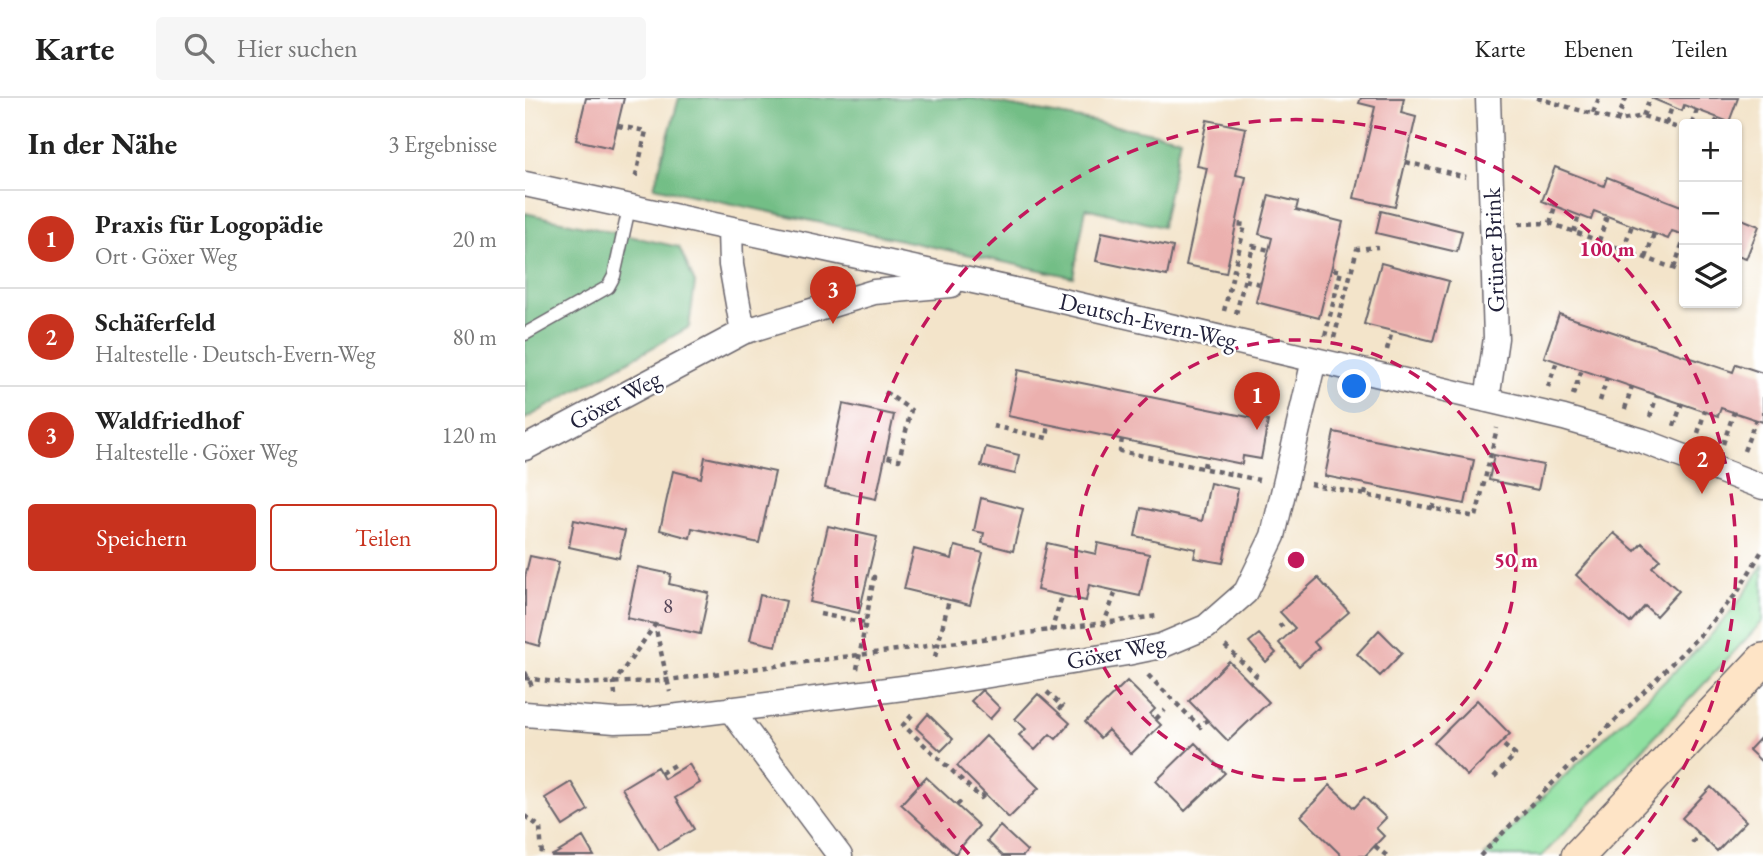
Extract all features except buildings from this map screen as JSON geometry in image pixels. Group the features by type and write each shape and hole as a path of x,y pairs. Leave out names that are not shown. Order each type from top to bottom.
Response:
{"main road":[{"path":"1578,856 1763,660"}],"street":[{"name":"Grüner Brink","path":"1488,98 1496,338 1495,402"},
{"name":"Deutsch-Evern-Weg","path":"525,184 983,284 1495,402 1592,426 1763,487"},
{"path":"730,230 731,265 743,332"},
{"name":"Göxer Weg","path":"525,448 743,332 874,292 983,284"},
{"name":"Göxer Weg","path":"525,714 615,721 675,717 853,695 1127,653 1161,646 1206,627 1245,592 1273,536 1285,482 1320,361"},
{"path":"730,709 840,856"}],"lane":[{"path":"525,334 608,287 614,276 629,208"}],"path":[{"path":"1538,98 1547,98 1617,121 1643,116 1679,128"},
{"path":"1570,106 1573,98"},
{"path":"1593,114 1599,98"},
{"path":"1617,121 1626,98"},
{"path":"1643,116 1650,98"},
{"path":"1666,124 1672,107"},
{"path":"1694,119 1697,110"},
{"path":"618,126 646,131 629,208"},
{"path":"1406,162 1491,184"},
{"path":"1549,223 1555,206"},
{"path":"1574,232 1579,215"},
{"path":"1598,241 1608,216"},
{"path":"1493,226 1549,223 1679,270"},
{"path":"1224,339 1245,225 1236,224"},
{"path":"1623,250 1632,225"},
{"path":"1646,258 1654,233"},
{"path":"1674,268 1682,245"},
{"path":"1224,339 1245,280 1253,246 1269,250"},
{"path":"1320,361 1357,249 1378,247"},
{"path":"1320,361 1341,271 1332,269"},
{"path":"1245,280 1260,284"},
{"path":"885,392 911,410 899,460 885,456"},
{"path":"1122,439 1120,451 1476,517 1495,402"},
{"path":"1725,472 1734,412"},
{"path":"1725,472 1756,419"},
{"path":"993,426 1047,438 1049,424"},
{"path":"1204,467 1206,456"},
{"path":"1365,495 1367,485"},
{"path":"1433,509 1436,498"},
{"path":"1480,856 1701,634 1737,593 1763,549"},
{"path":"853,695 874,577 868,575"},
{"path":"1093,658 1116,590"},
{"path":"1040,667 1062,596"},
{"path":"927,685 949,600"},
{"path":"820,614 866,623"},
{"path":"525,678 570,684 668,680 859,653 1051,632 1168,614"},
{"path":"1279,627 1288,620"},
{"path":"615,721 614,683 655,625 675,717"},
{"path":"1206,627 1256,675 1250,682"},
{"path":"1127,653 1200,727 1207,720"},
{"path":"1156,719 1165,710"},
{"path":"913,713 904,725 981,798 985,794"},
{"path":"1494,777 1515,755 1500,742"},
{"path":"660,773 674,765"},
{"path":"957,805 962,800"},
{"path":"525,816 540,827 542,856"},
{"path":"1692,844 1700,835"},
{"path":"1375,846 1387,856"}],"green space":[{"path":"679,98 970,98 1180,138 1162,227 1086,208 1073,277 654,187"},
{"path":"525,213 679,247 695,283 689,327 525,419"},
{"path":"1763,564 1763,621 1542,856 1485,856 1556,784 1703,644 1750,586"}],"place":[{"name":"Waldfriedhof","path":"833,324"},
{"name":"Praxis für Logopädie","path":"1257,430"},
{"name":"Schäferfeld","path":"1702,494"}]}
